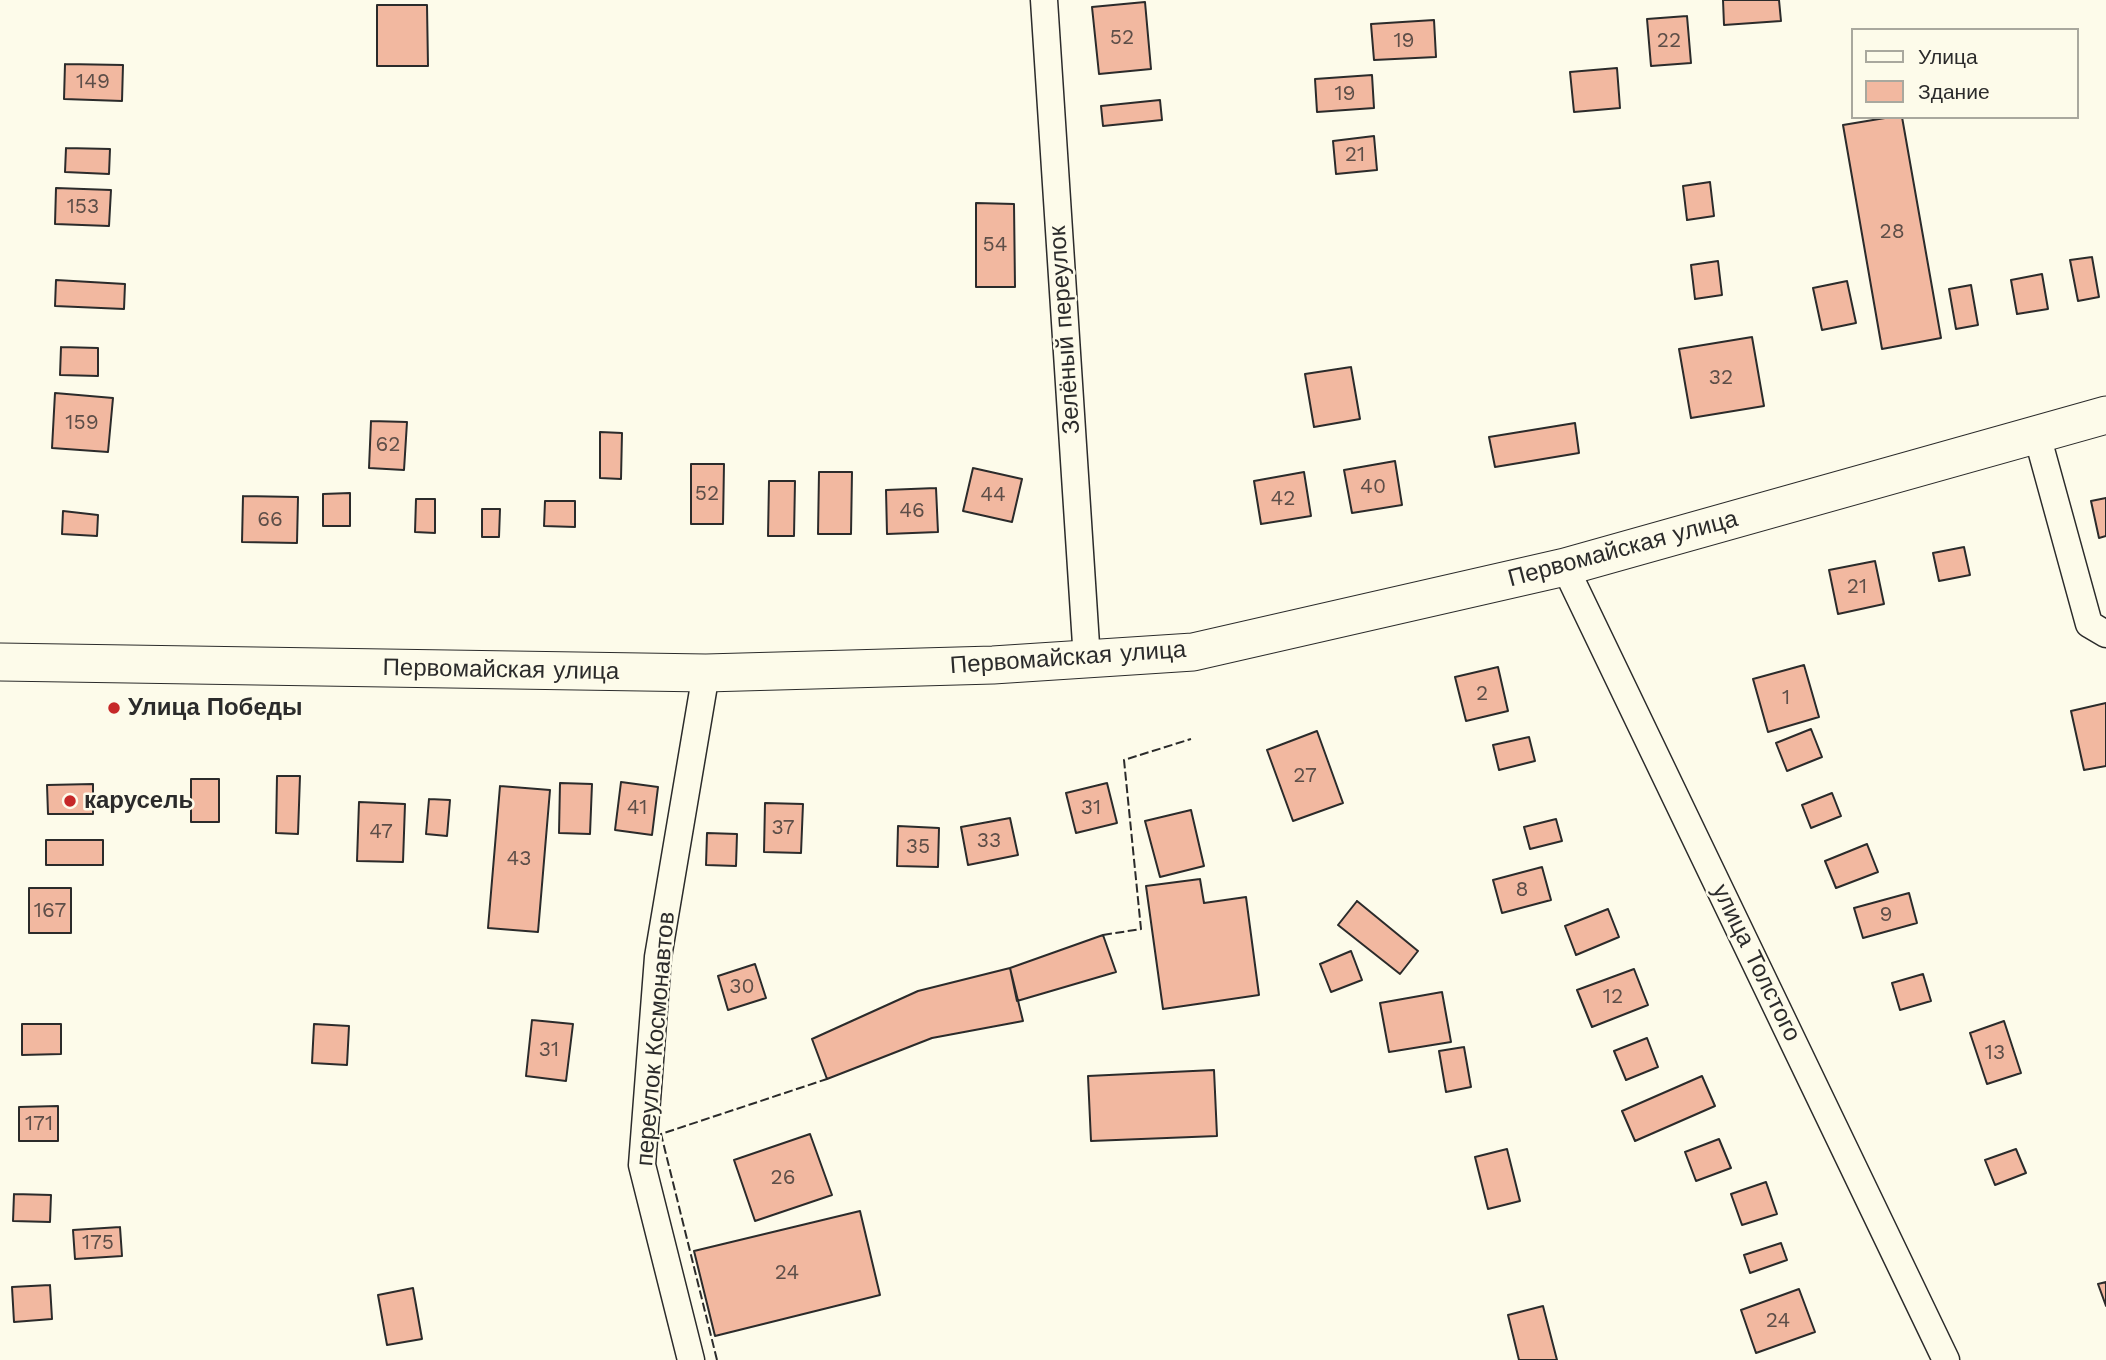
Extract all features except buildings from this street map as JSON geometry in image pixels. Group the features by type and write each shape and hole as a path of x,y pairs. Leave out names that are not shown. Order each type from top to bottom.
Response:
{"main road":[{"name":"Первомайская улица","path":"0,662 706,673 993,665 1192,652 1565,566 2106,415"}],"street":[{"name":"Зелёный переулок","path":"1044,0 1087,660"},
{"path":"2037,435 2089,624 2106,634"},
{"name":"улица Толстого","path":"1565,566 1947,1360"},
{"name":"переулок Космонавтов","path":"691,1360 642,1165 658,957 706,673"}],"fence":[{"path":"1103,935 1141,929 1124,760 1191,739"},
{"path":"717,1360 661,1134 827,1079"}],"place":[{"name":"Улица Победы","path":"114,708"},
{"name":"карусель","path":"70,801"}]}
